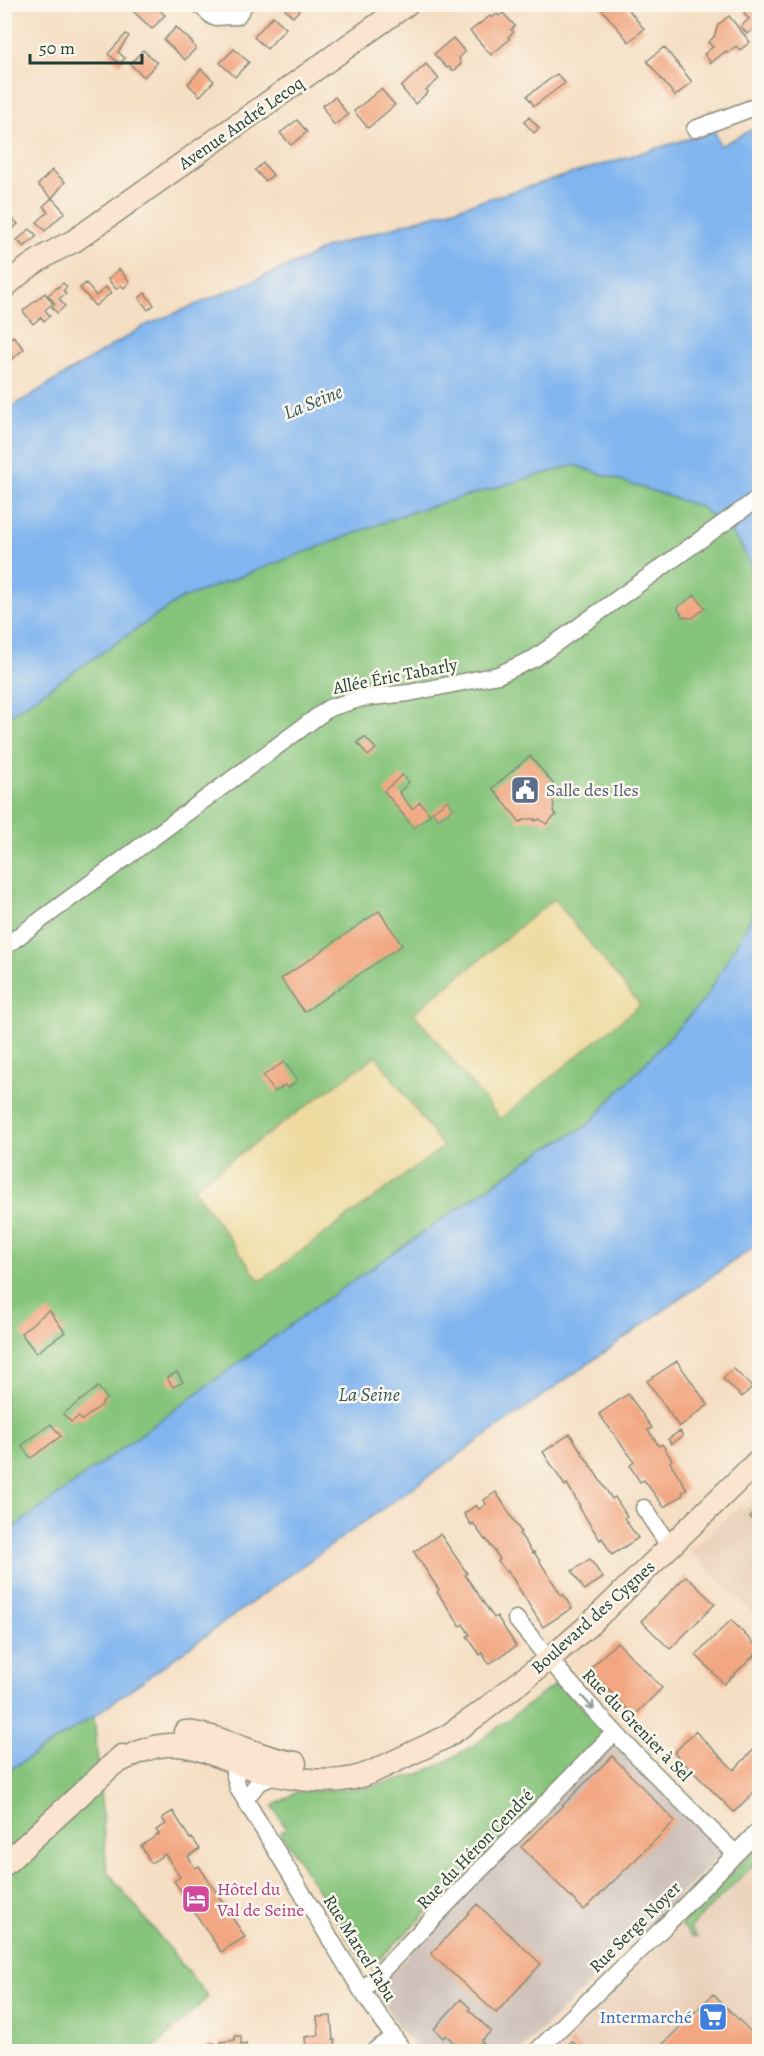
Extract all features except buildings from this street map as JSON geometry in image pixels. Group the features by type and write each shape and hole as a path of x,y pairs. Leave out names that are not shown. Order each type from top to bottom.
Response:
{"main road":[{"name":"Avenue André Lecoq","path":"4,288 46,254 74,241 407,4"},
{"name":"Avenue André Lecoq","path":"4,293 25,283 52,264 74,241"},
{"name":"Boulevard des Cygnes","path":"4,1865 137,1744 172,1732 198,1734 276,1775 308,1779 343,1779 365,1775 446,1737 548,1660 590,1624 759,1459"},
{"name":"Boulevard des Cygnes","path":"246,1758 310,1765 351,1764 409,1753"}],"street":[{"path":"199,4 213,17 237,16 245,4"},
{"path":"695,129 759,105"},
{"name":"Allée Éric Tabarly","path":"4,947 329,708 362,698 409,693 498,675 526,662 717,529 759,497"},
{"path":"644,1508 670,1547"},
{"name":"Rue du Grenier à Sel","path":"516,1619 548,1660 614,1733 735,1853"},
{"name":"Rue du Héron Cendré","path":"362,1991 614,1733"},
{"name":"Rue Marcel Tabu","path":"246,1758 234,1772 236,1782 362,1991 404,2052"},
{"path":"248,1800 258,1783 276,1775"},
{"name":"Rue Serge Noyer","path":"536,2052 667,1924 759,1829"},
{"path":"373,2052 393,2037"}],"shaded area":[{"path":"759,1495 759,1620 690,1551 740,1506 744,1510"},
{"path":"609,1739 725,1851 520,2051 420,2051 400,2030 376,1990"},
{"path":"759,1840 759,2051 549,2052 582,2015"}],"green space":[{"path":"574,465 701,507 730,532 741,545 760,583 759,904 754,916 705,999 586,1127 543,1150 308,1312 5,1534 5,718 181,599 408,513"},
{"path":"556,1684 572,1697 609,1736 368,1970 281,1832 286,1829 273,1806 296,1792 365,1788 420,1774 474,1745"},
{"path":"94,1716 107,1871 208,1997 153,2049 154,2051 5,2052 5,1773"},
{"path":"759,1846 759,1859 689,1928 697,1937 691,1936 681,1925"}],"sand":[{"path":"554,899 640,1005 500,1119 414,1013"},
{"path":"376,1056 443,1147 260,1281 193,1188"}],"water":[{"path":"759,126 760,372 757,384 760,388 759,583 741,545 730,532 701,507 574,465 408,513 181,599 5,718 5,411 144,326 303,260 324,248 704,134 713,127 720,146"},
{"name":"La Seine","path":"759,904 759,1243 94,1716 5,1773 5,1534 308,1312 543,1150 586,1127 705,999"}],"place":[{"name":"Salle des Iles","path":"525,790"},
{"name":"Hôtel du Val de Seine","path":"196,1899"},
{"name":"Intermarché","path":"713,2017"}]}
